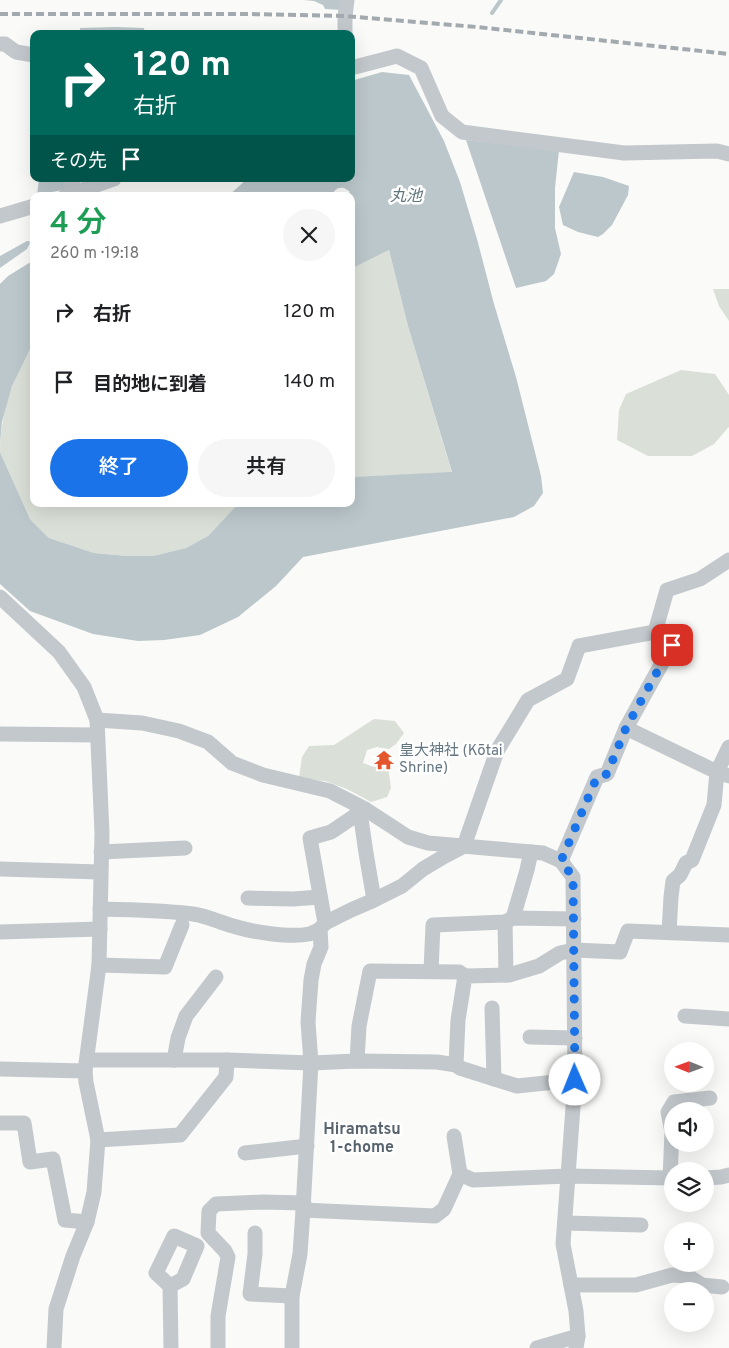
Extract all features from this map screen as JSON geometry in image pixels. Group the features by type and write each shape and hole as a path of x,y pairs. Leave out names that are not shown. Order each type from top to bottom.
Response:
{"street":[{"path":"345,30 347,0"},
{"path":"0,44 5,44 16,52 30,54"},
{"path":"355,67 397,56 421,68 442,116 462,132 624,153 717,151 729,154"},
{"path":"77,192 105,182"},
{"path":"0,216 30,207"},
{"path":"100,909 151,910 192,914 206,916 252,931 272,934 310,934 350,910 402,886 443,856 464,846 497,751 528,700 567,679 579,646 655,632 667,590 700,579 729,560"},
{"path":"0,597 59,652 84,687 97,727 102,834 99,965 86,1065 86,1082 98,1140 94,1192 87,1222 73,1256 56,1308 54,1348"},
{"path":"561,861 597,777 607,774 626,728 672,645"},
{"path":"0,734 142,723 179,731 208,742 232,762 263,776 330,791 408,837 428,843 544,853 561,861 573,877 575,1080 563,1244 576,1311 577,1342 537,1348"},
{"path":"626,728 723,774"},
{"path":"669,932 670,896 673,881 680,875 686,863 692,860 714,805 729,747"},
{"path":"292,1348 292,1296 300,1254 307,1146 311,1063 308,1022 311,980 314,964 321,947 322,926 320,897 310,838 331,832 363,810"},
{"path":"363,810 374,900"},
{"path":"101,852 185,848"},
{"path":"506,975 509,920 527,870 531,852"},
{"path":"0,869 100,872"},
{"path":"248,898 293,899 320,897"},
{"path":"431,971 433,925 509,920 574,919"},
{"path":"99,965 165,968 182,925"},
{"path":"0,932 100,929"},
{"path":"358,1060 359,1026 370,971 459,972 465,976 510,975 539,966 560,953 574,950 620,952 628,931 729,935"},
{"path":"456,1065 458,1020 465,976"},
{"path":"174,1060 178,1038 186,1016 216,977"},
{"path":"492,1008 494,1079"},
{"path":"685,1016 729,1019"},
{"path":"530,1037 575,1038"},
{"path":"0,1069 174,1060 311,1063 358,1060 437,1062 456,1065 460,1068 517,1086 575,1080"},
{"path":"98,1140 180,1135 226,1077 227,1060"},
{"path":"671,1162 672,1132 668,1112 674,1102 710,1098"},
{"path":"0,1123 24,1123 30,1162 53,1159 65,1220 87,1222"},
{"path":"218,1348 218,1316 228,1257 225,1251 208,1233 208,1211 216,1204 263,1202 436,1216 444,1209 460,1174 454,1136"},
{"path":"245,1153 307,1146"},
{"path":"460,1174 473,1180 568,1176 664,1178"},
{"path":"714,1177 729,1175"},
{"path":"565,1223 641,1225"},
{"path":"255,1233 255,1254 250,1294 292,1296"},
{"path":"571,1286 636,1285 672,1274 688,1276 702,1285 722,1288"},
{"path":"170,1286 171,1348"}],"shaded area":[{"path":"389,250 408,326 452,473 355,477 355,267"},
{"path":"713,289 729,289 729,321 719,306"},
{"path":"30,349 30,507 235,507 208,536 186,548 153,556 94,553 49,538 30,519 0,452 3,419 16,376"},
{"path":"681,370 715,374 729,395 729,427 714,444 692,456 648,456 617,440 619,410 626,394"},
{"path":"374,719 395,721 404,733 396,744 389,749 377,747 367,750 363,763 374,767 388,767 391,788 387,797 371,802 347,789 325,781 299,778 302,757 309,746 334,745"}],"water":[{"path":"304,0 343,0 341,10 325,9 323,5 314,1"},
{"path":"115,27 144,28 144,30 80,30 80,28"},
{"name":"丸池","path":"382,72 409,75 444,141 460,182 516,377 541,476 543,493 534,506 514,517 303,557 276,586 238,617 200,635 164,640 138,641 93,634 30,611 0,584 0,452 30,519 49,538 94,553 127,556 153,556 186,548 208,536 235,507 355,507 355,477 452,472 408,326 389,250 355,267 355,192 349,192 342,188 334,192 232,192 244,182 355,182 355,80"},
{"path":"466,140 559,150 555,188 555,228 561,254 554,274 546,281 516,288"},
{"path":"574,172 603,177 629,186 628,195 612,225 598,237 578,232 563,225 559,207"},
{"path":"39,182 68,182 67,189 37,192"},
{"path":"27,241 30,243 27,249 0,268 0,256"},
{"path":"30,262 30,349 12,386 2,422 0,443 0,284 8,276"}],"waterway":[{"path":"492,13 501,0"}],"railway":[{"path":"0,14 345,16 477,27 729,54"}],"place":[{"name":"皇大神社 (Kōtai Shrine)","path":"384,760"}],"district":[{"name":"Hiramatsu 1-chome","path":"362,1139"}],"route":[{"path":"575,1080 573,877 561,861 597,777 607,774 626,728 672,645"}]}
